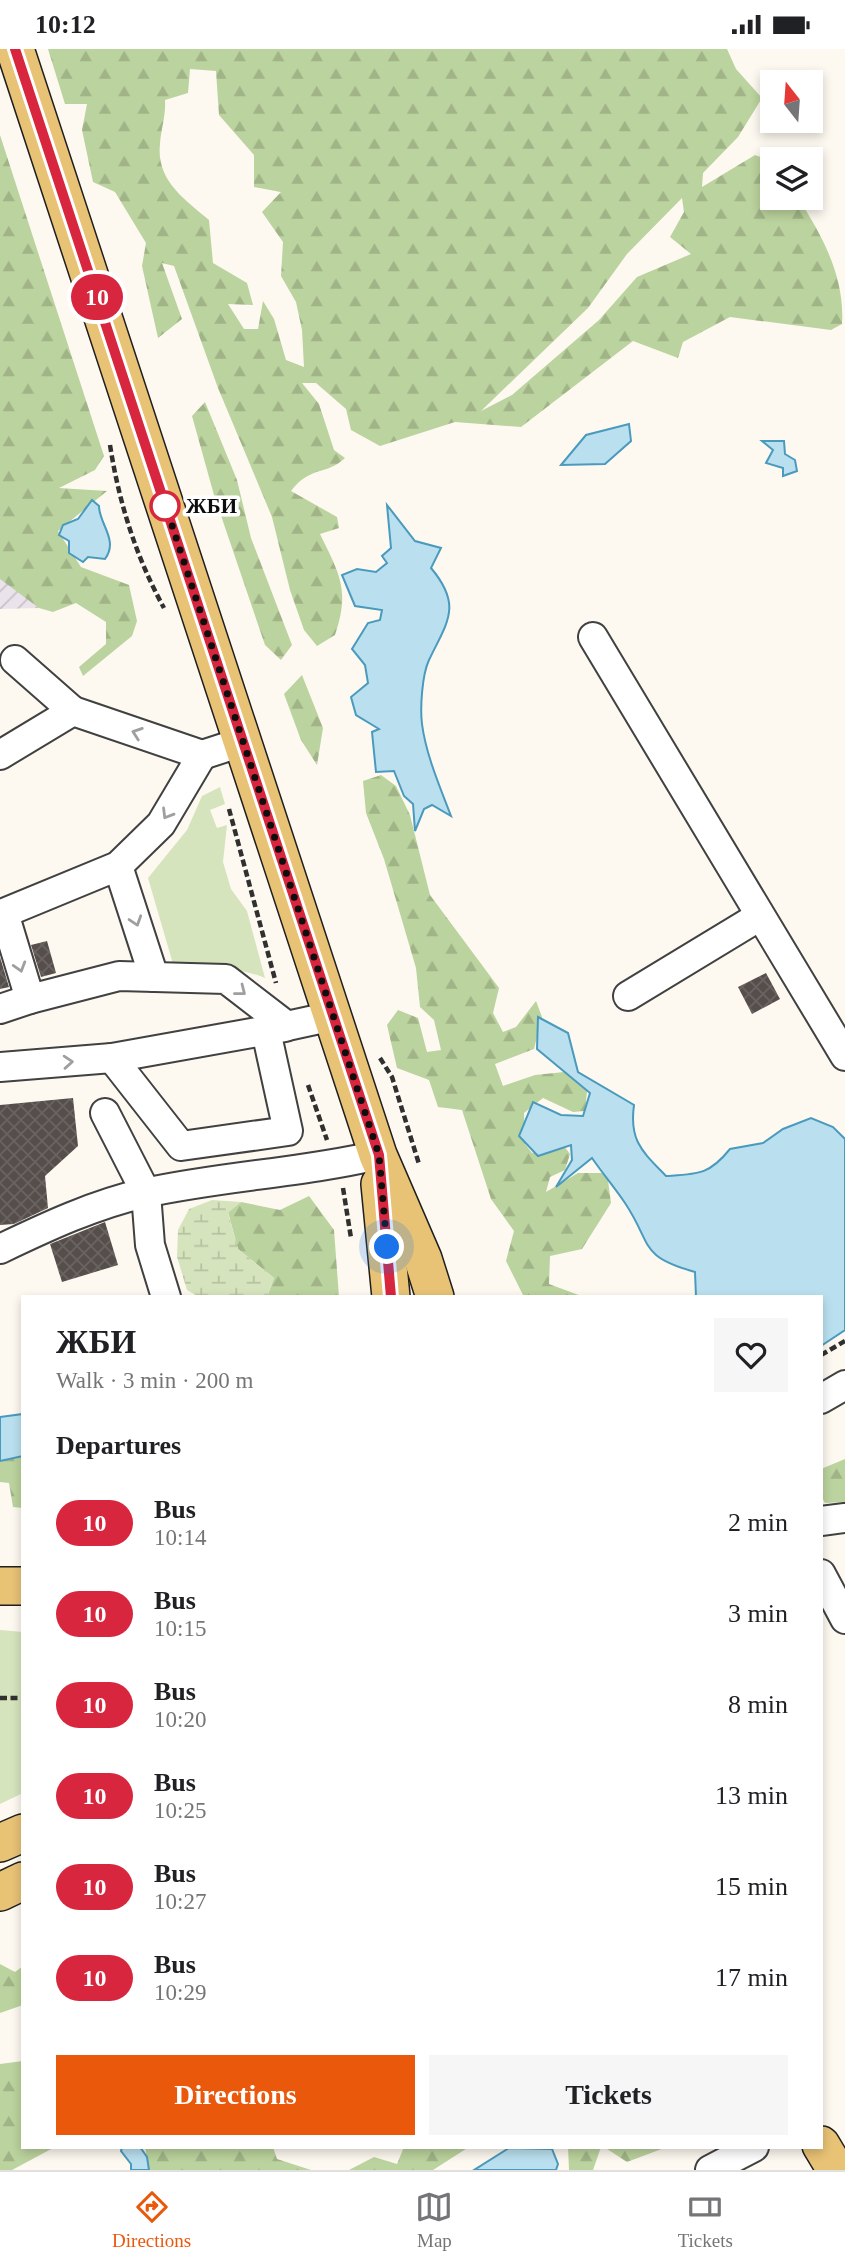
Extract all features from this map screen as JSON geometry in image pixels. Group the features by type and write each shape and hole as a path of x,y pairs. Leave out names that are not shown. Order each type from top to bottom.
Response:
{"main road":[{"path":"15,49 379,1155 423,1259 434,1295"},
{"path":"379,1155 391,1295"},
{"path":"0,1586 21,1586"},
{"path":"0,1843 21,1834"},
{"path":"0,1892 21,1882"},
{"path":"823,2148 836,2170"}],"street":[{"path":"593,637 845,1056"},
{"path":"15,660 73,711 202,755 242,742"},
{"path":"0,755 73,711"},
{"path":"30,999 2,914 118,866 161,824 202,755"},
{"path":"118,866 154,977"},
{"path":"628,996 760,916"},
{"path":"0,1009 119,976 226,979 277,1029 288,1131 181,1146 112,1058"},
{"path":"0,1067 112,1058 277,1029 333,1016"},
{"path":"105,1113 146,1193 150,1245 165,1295"},
{"path":"0,1249 107,1203 146,1193 335,1165 379,1155"},
{"path":"823,1398 845,1385"},
{"path":"823,1521 845,1518"},
{"path":"823,1578 845,1619"},
{"path":"710,2170 750,2149"}],"path":[{"path":"108,432 118,493 145,574 168,615"},
{"path":"228,804 277,1029"},
{"path":"305,1077 346,1199 353,1249"},
{"path":"823,1354 845,1341"},
{"path":"0,1698 21,1698"}],"shaded area":[{"path":"0,481 40,594 39,608 0,609"}],"green space":[{"path":"48,49 727,49 736,69 760,96 760,101 738,137 703,173 702,187 755,155 760,157 760,210 805,210 836,273 842,324 831,330 730,317 683,342 678,358 633,341 521,427 455,422 380,446 351,430 346,409 316,383 302,383 319,404 334,450 345,458 338,464 305,477 291,491 337,517 339,528 320,534 341,583 342,606 335,635 317,646 304,630 290,590 272,517 218,388 174,266 162,263 182,319 158,338 142,266 146,243 115,192 93,182 82,130 87,104 65,104","holes":["190,69 216,71 219,115 254,155 254,187 281,192 262,212 283,242 281,276 296,302 302,330 304,367 286,360 274,319 263,301 258,329 244,329 228,304 253,305 247,283 213,263 209,220 174,188 162,168 160,144 165,100 188,93","682,198 684,212 670,237 691,254 637,277 599,320 512,395 481,411 588,308 627,254"]},
{"path":"0,135 104,456 95,470 59,488 107,491 58,531 81,567 129,585 137,621 132,636 83,676 79,667 106,644 106,622 76,603 53,612 39,608 0,579"},
{"path":"205,402 237,480 251,538 292,645 281,660 265,645 214,495 192,416"},
{"path":"302,675 323,728 317,765 301,740 284,694"},
{"path":"381,775 396,786 410,815 430,895 499,988 493,1013 503,1032 516,1027 536,1001 542,1017 534,1049 495,1064 503,1086 535,1075 564,1072 587,1091 585,1111 573,1112 543,1098 524,1113 525,1144 532,1153 564,1146 570,1154 565,1170 550,1177 546,1192 578,1173 607,1173 611,1203 582,1249 550,1256 549,1284 579,1295 523,1295 506,1261 514,1231 491,1199 462,1110 438,1107 429,1080 397,1068 387,1025 398,1010 418,1018 427,1052 441,1050 434,1020 420,1007 416,968 384,859 366,813 363,781"},
{"path":"220,787 225,804 210,810 217,828 227,825 223,862 231,889 247,911 265,978 242,971 173,964 148,878 187,830 202,796"},
{"path":"309,1196 334,1230 339,1295 268,1295 274,1278 238,1249 228,1212 241,1202 280,1210"},
{"path":"212,1200 241,1202 228,1213 238,1249 274,1278 268,1295 196,1295 187,1290 177,1257 178,1230 189,1209"},
{"path":"21,1456 21,1508 13,1507 9,1483 0,1482 0,1461"},
{"path":"845,1459 845,1502 825,1503 823,1468"},
{"path":"0,1630 21,1632 21,1794 0,1804"},
{"path":"0,1964 15,1972 21,1968 21,2006 0,2013"},
{"path":"21,2061 21,2149 51,2149 12,2170 0,2170 0,2064"},
{"path":"145,2149 274,2149 277,2159 311,2170 149,2170"},
{"path":"403,2149 466,2149 433,2170 349,2170 374,2157 397,2164"},
{"path":"568,2149 600,2149 593,2170 569,2170"},
{"path":"607,2149 662,2149 627,2162"}],"water":[{"path":"629,424 631,441 605,464 561,465 586,435"},
{"path":"762,441 784,441 785,454 795,460 797,471 783,476 783,468 766,463 773,450"},
{"path":"92,500 99,506 109,539 109,552 105,559 88,557 83,562 69,553 69,541 59,535 63,525 78,519"},
{"path":"387,505 415,541 441,548 431,568 447,593 449,604 446,624 427,666 421,709 427,747 451,816 432,805 424,809 415,831 413,804 404,796 394,771 376,772 372,732 379,729 356,715 351,697 368,683 365,665 352,649 368,623 380,620 382,610 355,606 342,575 357,569 376,572 387,563 382,556 391,548"},
{"path":"538,1017 568,1033 578,1072 634,1105 634,1128 639,1145 666,1176 702,1171 716,1164 730,1149 763,1143 783,1129 811,1118 833,1127 845,1139 845,1330 823,1345 823,1295 696,1295 695,1272 655,1254 625,1203 592,1158 556,1187 572,1160 571,1145 538,1156 519,1136 533,1102 561,1115 583,1116 590,1093 537,1049"},
{"path":"21,1414 21,1456 0,1461 0,1417"},
{"path":"141,2149 147,2157 149,2170 131,2170 131,2164 121,2151"},
{"path":"507,2149 552,2149 558,2164 556,2170 474,2170"}],"building":[{"path":"47,941 56,973 41,977 31,945"},
{"path":"0,957 9,987 0,989"},
{"path":"766,973 780,999 752,1014 738,987"},
{"path":"73,1098 78,1146 45,1176 48,1208 14,1224 0,1225 0,1105"},
{"path":"105,1222 118,1265 62,1282 50,1244"}],"bus line":[{"name":"10","path":"15,49 379,1155 391,1295"}],"place":[{"name":"ЖБИ","path":"165,506"}],"route":[{"path":"165,506 163,498 379,1155 387,1247"}]}
